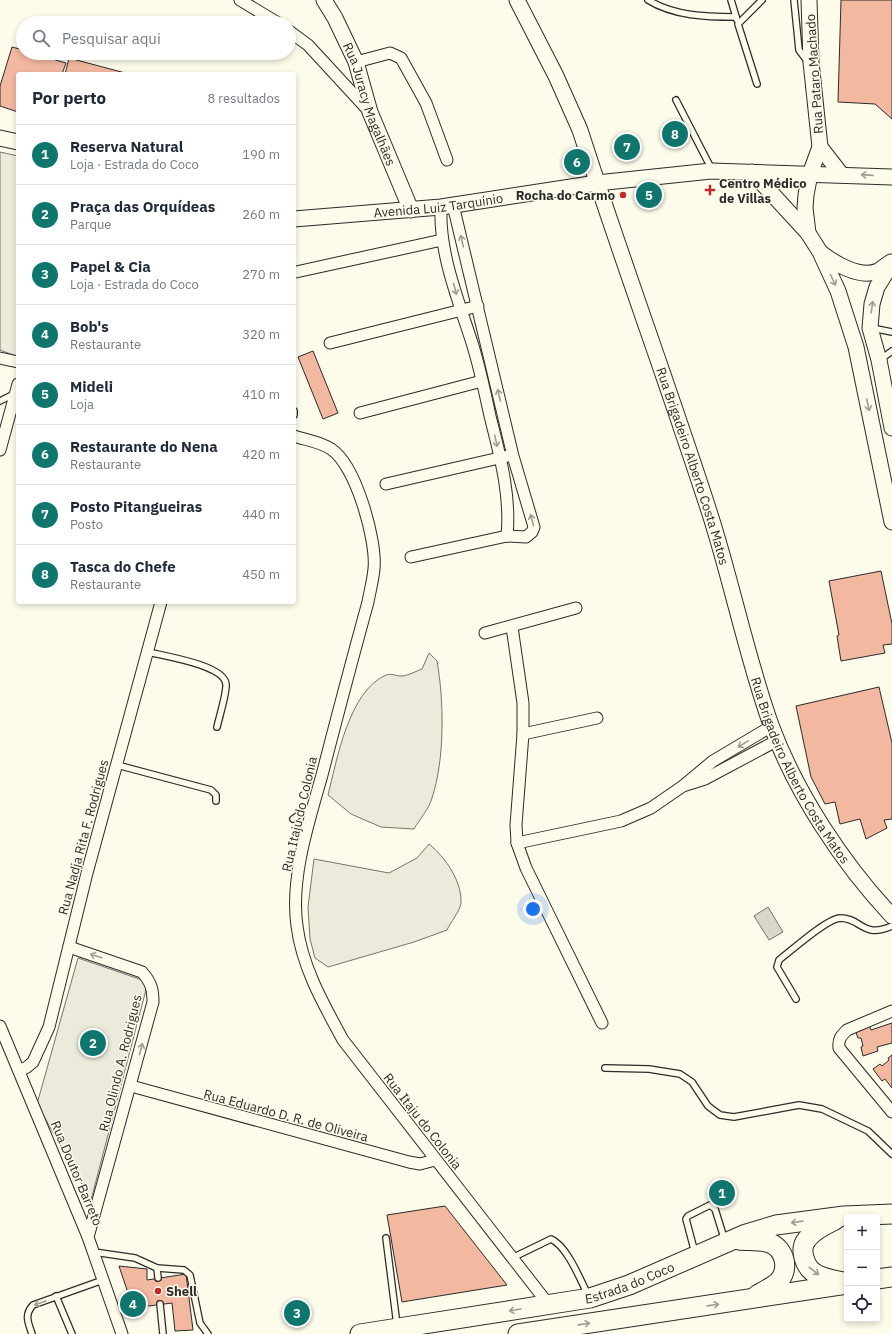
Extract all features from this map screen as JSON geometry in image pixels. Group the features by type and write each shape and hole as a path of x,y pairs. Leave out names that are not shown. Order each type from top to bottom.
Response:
{"highway":[{"name":"Estrada do Coco","path":"880,1214 892,1214"},
{"name":"Estrada do Coco","path":"360,1334 590,1298 629,1285 746,1234 776,1225 844,1216"},
{"path":"844,1216 819,1228 810,1236 805,1242 802,1255 807,1265 814,1273 844,1282"},
{"path":"730,1242 769,1243 777,1247 784,1255 784,1271 780,1280 749,1300"},
{"path":"880,1280 892,1278"},
{"name":"Estrada do Coco","path":"518,1334 564,1331 844,1284"}],"street":[{"path":"240,0 266,16"},
{"name":"Rua Juracy Magalhães","path":"324,0 336,18 356,62 370,112 411,210"},
{"name":"Rua Brigadeiro Alberto Costa Matos","path":"517,0 556,76 580,130 709,512 753,668 772,726 800,788 832,839 869,892 892,916"},
{"name":"Rua Pataro Machado","path":"809,0 810,62 820,147 838,174"},
{"path":"296,36 308,45 370,112"},
{"path":"356,62 390,53 401,58 426,103 447,160"},
{"path":"0,138 16,142"},
{"name":"Rua Pataro Machado","path":"808,233 805,208 806,195 810,174 820,147"},
{"name":"Avenida Luiz Tarquínio","path":"296,218 447,206 597,183 711,171 838,174 892,177"},
{"path":"752,172 808,233 820,252 838,290 856,347 892,522"},
{"path":"806,195 838,174"},
{"path":"447,206 442,240 460,309 473,346 500,457 508,501 507,536"},
{"path":"411,557 507,536 526,537 532,532 534,527 513,456 467,261 447,206"},
{"path":"296,272 442,240"},
{"path":"820,252 834,263 854,272 876,272 892,262"},
{"path":"447,262 467,261"},
{"path":"892,262 877,287 872,304 870,328 879,360 892,428"},
{"path":"330,343 460,309 478,306"},
{"path":"473,346 486,342"},
{"path":"0,358 16,362"},
{"path":"360,413 482,381"},
{"path":"0,450 16,392"},
{"name":"Rua Itaju do Colonia","path":"296,437 332,449 341,458 348,470 363,505 372,537 374,568 368,602 305,836 296,888 296,926 304,957 322,1001 343,1040 548,1305"},
{"path":"386,484 500,457 513,456"},
{"name":"Rua Nadja Rita F. Rodrigues","path":"19,1071 33,1062 49,1027 87,873 118,765 160,604"},
{"path":"485,633 512,627 576,608"},
{"path":"512,627 522,696 524,734 516,825 517,843 526,868 602,1023"},
{"path":"524,734 597,718"},
{"path":"517,843 622,821 651,808 684,786 713,761 772,726"},
{"path":"684,786 705,779 778,740"},
{"name":"Rua Olindo A. Rodrigues","path":"69,947 142,972 151,984 153,990 153,1002 131,1086 88,1237"},
{"path":"892,1011 847,1030 841,1035 839,1041 840,1048 892,1112"},
{"name":"Rua Doutor Barreto","path":"0,1026 88,1237 121,1334"},
{"name":"Rua Eduardo D. R. de Oliveira","path":"131,1086 408,1162 420,1164 435,1160"}],"lane":[{"path":"648,0 658,6 676,12 713,17 736,17"},
{"path":"731,0 757,84"},
{"path":"738,24 762,0"},
{"path":"794,0 799,50 804,58 810,62"},
{"path":"676,100 709,164 711,171"},
{"path":"870,328 892,332"},
{"path":"879,360 892,351"},
{"path":"0,401 16,389"},
{"path":"148,652 205,666 223,678 226,685 217,727"},
{"path":"118,765 211,790 216,794 216,801"},
{"path":"293,819 306,810 313,809"},
{"path":"796,999 777,967 779,960 817,930 838,918 850,920 866,930 882,931 892,926"},
{"path":"605,1068 649,1069 680,1074 692,1082 708,1106 720,1115 734,1117 799,1105 822,1109 868,1131 892,1154"},
{"path":"696,1256 686,1219 688,1216 710,1206 715,1209 730,1242"},
{"path":"386,1238 397,1328"},
{"path":"512,1258 551,1239 556,1242 568,1258 590,1298"},
{"path":"92,1252 135,1258 157,1268 184,1270 190,1275 200,1323 208,1334"},
{"path":"157,1268 158,1278"},
{"path":"32,1334 26,1318 27,1311 33,1305 103,1280"},
{"path":"56,1296 72,1334"},
{"path":"160,1304 163,1334"}],"shaded area":[{"path":"0,152 16,156 16,356 0,350"},
{"path":"429,653 437,661 442,711 439,766 431,802 414,829 381,827 351,814 328,795 336,763 346,728 363,695 373,683 386,675 390,674 404,676 422,669"},
{"path":"429,844 441,856 451,870 456,878 461,895 460,906 447,930 414,942 328,967 315,958 310,939 308,907 314,859 389,873 417,858"},
{"path":"768,907 783,932 769,940 754,916"},
{"path":"78,958 148,982 91,1200 37,1104"}],"building":[{"path":"841,0 892,0 892,119 875,104 838,102"},
{"path":"12,47 16,48 16,60 56,60 66,63 63,72 16,72 16,111 0,106 0,86"},
{"path":"68,60 76,60 122,72 66,72"},
{"path":"313,351 338,413 323,419 298,357"},
{"path":"881,571 892,624 892,644 883,645 885,653 841,661 837,636 839,635 829,581"},
{"path":"879,687 892,743 892,819 884,820 887,828 866,839 860,819 840,824 835,802 825,804 811,777 796,706"},
{"path":"892,1023 892,1043 877,1047 878,1051 863,1056 861,1038 858,1038 855,1030 869,1025 871,1030"},
{"path":"892,1055 892,1088 885,1079 882,1081 873,1069 880,1064 882,1066"},
{"path":"445,1206 507,1285 402,1302 387,1215"},
{"name":"Shell","path":"119,1266 147,1269 147,1280 186,1274 193,1330 175,1331 172,1303 133,1308"}],"place":[{"name":"Tasca do Chefe","path":"675,134"},
{"name":"Posto Pitangueiras","path":"627,147"},
{"name":"Restaurante do Nena","path":"577,162"},
{"name":"Centro Médico de Villas","path":"710,190"},
{"name":"Rocha do Carmo","path":"623,195"},
{"name":"Mideli","path":"649,195"},
{"name":"Praça das Orquídeas","path":"93,1043"},
{"name":"Reserva Natural","path":"722,1193"},
{"name":"Shell","path":"158,1291"},
{"name":"Bob's","path":"133,1304"},
{"name":"Papel & Cia","path":"297,1313"}]}
